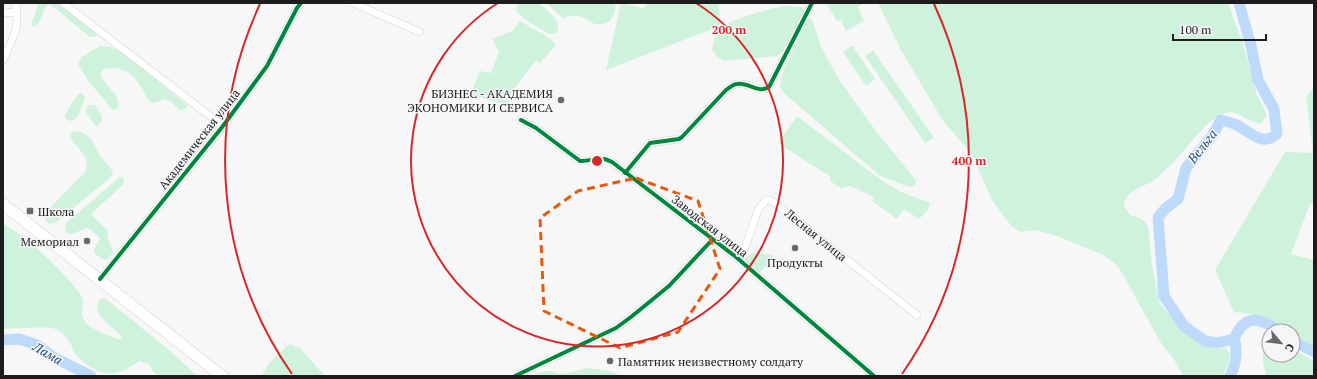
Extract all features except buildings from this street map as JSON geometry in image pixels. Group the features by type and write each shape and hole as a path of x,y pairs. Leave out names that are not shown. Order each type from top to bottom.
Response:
{"main road":[{"path":"3,204 222,376"}],"street":[{"path":"3,60 17,26 18,12 16,3"},
{"name":"Академическая улица","path":"63,3 223,126"},
{"name":"Академическая улица","path":"100,279 223,126 267,66 301,3"},
{"path":"353,3 420,32"},
{"path":"625,173 650,143 679,139 682,137 726,90 734,84 744,84 759,90 765,90 769,87 774,80 812,3"},
{"path":"3,13 18,12"},
{"name":"Заводская улица","path":"522,120 536,128 580,161 600,158 606,159 736,257 874,376"},
{"name":"Лесная улица","path":"736,257 745,248 760,206 766,200 771,200 917,315"},
{"path":"515,376 616,328 669,286 712,240"}],"highlighted area":[{"path":"636,178 698,201 720,269 678,332 620,348 544,311 540,218 578,191"}],"green space":[{"path":"39,3 56,3 96,33 97,36 90,37 50,4 46,6 39,23 33,27 31,24"},
{"path":"518,3 538,3 546,9 557,21 558,30 555,34 549,34 524,19 517,12 516,7"},
{"path":"546,3 616,3 614,14 610,21 594,24 581,17 573,16 563,18"},
{"path":"621,3 643,8 648,3 719,3 720,26 606,70"},
{"path":"826,3 863,3 858,7 864,21 846,31 841,20 837,21"},
{"path":"878,3 1228,3 1243,44 1257,95 1267,115 1261,124 1233,113 1226,113 1212,120 1175,161 1159,176 1133,191 1126,200 1124,206 1130,215 1142,219 1148,226 1152,265 1160,304 1191,337 1207,347 1218,349 1225,348 1230,353 1228,366 1222,376 1183,376 1175,361 1161,343 1118,266 1103,255 1057,236 1035,230 1021,232 1012,227 992,200 971,153 943,121 901,50"},
{"path":"786,6 801,7 804,9 804,12 782,52 777,56 724,61 717,57 712,50 716,35 724,26 740,18"},
{"path":"808,17 812,20 822,49 840,81 878,134 916,180 915,186 910,187 880,176 785,94 780,88 781,77"},
{"path":"520,21 551,39 556,45 540,63 536,60 511,93 508,106 471,94 480,71 491,73 499,52 492,39 512,31"},
{"path":"852,45 875,79 866,86 843,52"},
{"path":"100,46 111,47 122,52 186,104 187,107 181,111 170,101 165,99 154,103 149,101 137,81 127,72 113,68 104,69 101,73 101,77 117,97 119,105 117,109 113,110 89,82 78,64 82,57"},
{"path":"873,50 934,138 925,143 865,56"},
{"path":"1314,88 1314,202 1310,204 1291,254 1314,260 1314,349 1301,341 1301,323 1274,323 1263,316 1234,312 1215,270 1285,152 1313,153 1306,97"},
{"path":"82,93 85,98 78,116 72,121 67,120 65,116 68,109 78,94"},
{"path":"89,105 95,105 101,115 102,120 99,125 96,126 87,114 86,109"},
{"path":"797,116 881,180 901,192 930,203 928,210 919,219 904,209 897,219 872,201 874,197 851,186 841,188 830,181 831,177 778,143"},
{"path":"77,131 83,133 93,142 99,154 111,169 113,174 55,223 49,224 44,215 85,172 87,166 85,157 70,136 72,132"},
{"path":"120,177 123,177 123,185 93,212 92,215 108,232 108,238 113,253 106,260 95,254 94,250 100,239 98,236 88,228 72,234 66,233 66,223"},
{"path":"3,223 34,246 53,263 78,291 83,301 82,317 89,326 121,339 121,335 107,324 98,310 100,299 106,299 169,350 197,376 159,376 153,371 149,364 140,361 120,372 101,372 87,365 79,358 67,338 58,330 40,327 3,329"},
{"path":"752,253 769,254 775,257 759,273 743,261"},
{"path":"290,344 300,348 325,376 262,376 267,366 274,358"},
{"path":"1301,354 1314,361 1314,376 1267,376 1263,364 1301,363"},
{"path":"586,368 611,371 621,376 532,376 539,372 550,371 560,374"}],"waterway":[{"name":"Вельга","path":"1234,339 1217,343 1205,341 1184,326 1164,296 1158,217 1166,208 1178,199 1186,168 1212,136 1221,120 1234,124 1260,139 1271,138 1277,134 1274,109 1258,80 1251,46 1239,3"},
{"name":"Лама","path":"1230,376 1236,358 1234,339 1242,326 1252,320 1266,323"},
{"name":"Лама","path":"3,340 19,339 37,345 53,357 91,376"},
{"name":"Лама","path":"1301,345 1314,352"}],"cycle path":[{"path":"100,279 223,126 267,66 301,3"},
{"path":"625,173 650,143 679,139 682,137 726,90 733,85 741,84 757,89 765,89 769,87 812,3"},
{"path":"521,120 536,128 580,161 599,158 612,162 736,257 874,376"},
{"path":"515,376 616,328 669,286 712,240"}],"place":[{"name":"БИЗНЕС - АКАДЕМИЯ ЭКОНОМИКИ И СЕРВИСА","path":"561,100"},
{"name":"Школа","path":"30,211"},
{"name":"Мемориал","path":"87,241"},
{"name":"Продукты","path":"795,248"},
{"name":"Памятник неизвестному солдату","path":"610,361"}]}
